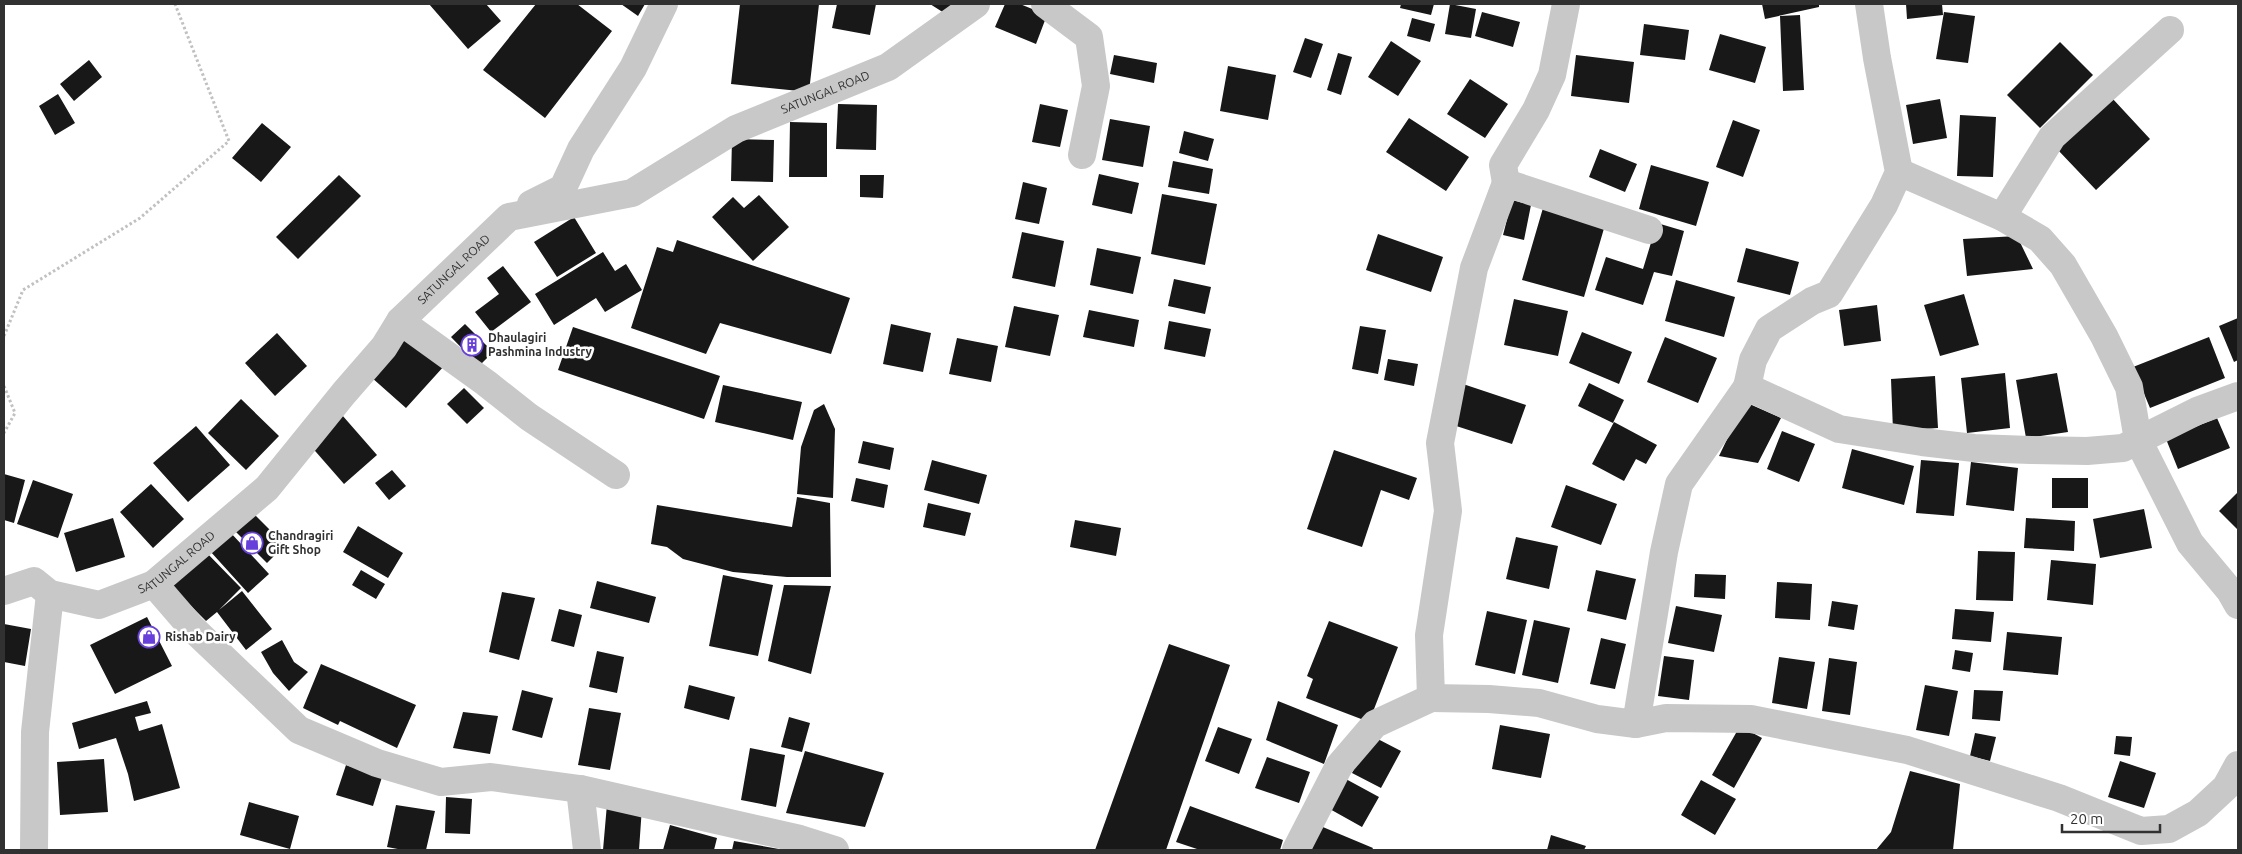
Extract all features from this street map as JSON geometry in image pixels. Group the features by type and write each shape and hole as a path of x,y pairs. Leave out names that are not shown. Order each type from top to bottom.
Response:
{"street":[{"path":"508,216 563,188 581,148 632,68 664,4"},
{"name":"SATUNGAL ROAD","path":"4,591 34,581 50,594 99,605 154,584 267,488 384,347 400,322 508,216 632,193 736,129 888,67 976,4"},
{"path":"1045,4 1062,14 1089,37 1096,86 1082,155"},
{"path":"1431,698 1429,635 1448,511 1440,444 1474,268 1506,183 1503,165 1536,110 1552,75 1566,4"},
{"path":"1636,724 1664,552 1679,484 1747,387 1754,360 1769,329 1812,301 1828,294 1884,205 1899,172 1877,58 1869,4"},
{"path":"2002,217 2052,137 2170,30"},
{"path":"1899,172 2002,217 2040,238 2063,265 2104,336 2129,387 2138,440 2190,543 2230,591 2238,605"},
{"path":"1506,183 1649,230"},
{"path":"400,322 486,383 529,417 616,475"},
{"path":"1747,387 1839,429 1974,448 2087,450 2123,448 2197,411 2238,396"},
{"path":"154,584 192,628 299,730 377,763 441,782 491,777 580,789 800,839 835,850"},
{"path":"34,850 35,732 50,594"},
{"path":"1296,850 1339,766 1375,724 1431,698 1489,699 1539,703 1597,719 1636,724 1666,718 1751,719 1907,750 2059,798 2141,831 2169,829 2198,813 2226,787 2238,765"},
{"path":"580,789 587,850"}],"path":[{"path":"4,336 23,290 140,218 230,141 174,4"},
{"path":"4,386 15,412 4,433"}],"building":[{"path":"429,4 486,4 501,21 468,49"},
{"path":"536,4 577,4 612,31 545,118 483,70"},
{"path":"621,4 645,4 638,16"},
{"path":"740,4 819,4 809,92 731,84"},
{"path":"837,4 876,4 870,35 832,28"},
{"path":"930,4 961,4 952,18"},
{"path":"1005,4 1020,4 1047,15 1036,44 995,27"},
{"path":"1401,4 1434,4 1431,15 1400,8"},
{"path":"1450,4 1476,9 1471,38 1445,34"},
{"path":"1762,4 1819,4 1819,7 1765,19"},
{"path":"1906,4 1942,4 1943,15 1907,19"},
{"path":"1482,12 1520,22 1513,47 1475,36"},
{"path":"1944,12 1975,16 1968,63 1936,59"},
{"path":"1800,15 1804,90 1783,91 1780,16"},
{"path":"1412,18 1435,24 1430,42 1407,36"},
{"path":"1644,24 1689,30 1685,60 1640,55"},
{"path":"1720,34 1766,47 1755,83 1709,70"},
{"path":"1305,38 1323,44 1311,78 1293,72"},
{"path":"1391,41 1421,61 1398,96 1368,77"},
{"path":"2060,42 2093,75 2040,128 2007,95"},
{"path":"1338,53 1352,57 1341,95 1327,90"},
{"path":"1114,55 1157,63 1154,83 1110,74"},
{"path":"1576,55 1634,62 1629,103 1571,96"},
{"path":"89,60 102,77 74,101 60,84"},
{"path":"1228,66 1276,75 1268,120 1220,111"},
{"path":"1470,79 1508,104 1485,138 1447,114"},
{"path":"58,94 75,123 55,135 39,106"},
{"path":"2112,98 2150,139 2096,190 2057,149"},
{"path":"1940,99 1947,138 1913,144 1906,105"},
{"path":"838,104 877,105 876,150 836,149"},
{"path":"1040,104 1068,110 1060,147 1032,142"},
{"path":"1960,115 1996,117 1993,177 1957,176"},
{"path":"1409,118 1469,157 1446,191 1386,152"},
{"path":"1110,119 1150,126 1143,167 1102,160"},
{"path":"1733,120 1760,130 1743,177 1716,167"},
{"path":"790,122 827,123 827,177 789,177"},
{"path":"262,123 291,147 261,182 232,158"},
{"path":"1184,131 1214,139 1208,161 1179,153"},
{"path":"732,139 774,140 773,182 731,181"},
{"path":"1600,149 1637,164 1625,192 1589,177"},
{"path":"1173,161 1213,169 1209,194 1168,187"},
{"path":"1651,165 1709,182 1696,226 1639,209"},
{"path":"1099,174 1139,183 1132,214 1092,205"},
{"path":"339,175 361,196 298,259 276,237"},
{"path":"860,175 884,175 883,198 860,197"},
{"path":"1023,182 1047,188 1039,224 1015,219"},
{"path":"1162,194 1217,204 1205,265 1151,254"},
{"path":"759,195 789,227 753,261 712,217 733,197 744,208"},
{"path":"1512,200 1531,205 1524,240 1503,235"},
{"path":"1543,208 1605,225 1584,297 1522,280"},
{"path":"574,217 596,253 557,277 534,242"},
{"path":"1657,223 1684,231 1672,276 1654,272 1643,305 1595,290 1606,257 1643,269"},
{"path":"1022,232 1064,241 1055,287 1012,278"},
{"path":"1378,234 1443,257 1431,292 1366,270"},
{"path":"2017,236 2033,269 1967,276 1963,239"},
{"path":"677,240 850,298 831,354 720,323 706,354 631,328 657,247 673,252"},
{"path":"1097,248 1141,257 1133,294 1090,285"},
{"path":"1746,248 1799,262 1790,295 1737,282"},
{"path":"603,252 615,271 626,264 642,290 605,312 596,298 554,325 535,294"},
{"path":"503,266 531,302 491,332 475,312 499,294 487,278"},
{"path":"1174,279 1211,287 1205,314 1168,306"},
{"path":"1676,280 1735,297 1724,337 1665,321"},
{"path":"1964,294 1979,345 1940,356 1924,305"},
{"path":"1514,299 1568,311 1558,356 1504,345"},
{"path":"1877,305 1881,341 1844,346 1839,310"},
{"path":"1014,306 1059,315 1050,356 1005,347"},
{"path":"1089,310 1139,320 1134,347 1083,337"},
{"path":"2238,318 2238,360 2234,362 2219,326"},
{"path":"1169,321 1211,329 1205,357 1164,349"},
{"name":"Dhaulagiri Pashmina Industry","path":"465,324 493,352 479,366 451,337"},
{"path":"891,324 931,333 923,372 883,364"},
{"path":"1360,326 1386,330 1378,374 1352,369"},
{"path":"573,327 720,376 704,419 558,370"},
{"path":"1582,332 1632,352 1619,384 1569,363"},
{"path":"277,333 307,366 275,396 245,363"},
{"path":"410,334 445,365 406,408 371,377"},
{"path":"1665,337 1717,358 1698,403 1647,382"},
{"path":"2209,337 2225,378 2150,408 2133,367"},
{"path":"957,338 998,346 991,382 949,374"},
{"path":"1388,359 1418,364 1414,386 1384,380"},
{"path":"2005,373 2010,428 1967,433 1961,378"},
{"path":"2057,373 2068,432 2026,438 2016,380"},
{"path":"1935,376 1938,428 1893,431 1891,379"},
{"path":"1589,383 1624,400 1613,423 1578,406"},
{"path":"1463,384 1526,405 1512,444 1450,424"},
{"path":"723,385 802,402 793,440 715,422"},
{"path":"464,388 484,408 467,424 447,404"},
{"path":"241,399 279,436 246,470 208,433"},
{"path":"1745,402 1781,418 1758,463 1719,456"},
{"path":"824,404 835,429 833,498 797,494 801,447 814,410"},
{"path":"342,415 377,455 344,484 309,444"},
{"path":"2217,418 2230,448 2178,469 2166,439"},
{"path":"1614,422 1657,445 1646,464 1636,459 1624,481 1592,464"},
{"path":"196,426 230,465 188,502 153,463"},
{"path":"1782,431 1815,444 1799,482 1767,469"},
{"path":"863,441 894,448 890,470 858,463"},
{"path":"1852,449 1914,466 1904,505 1842,488"},
{"path":"1334,450 1417,478 1409,500 1381,490 1362,547 1307,529"},
{"path":"932,460 987,475 979,504 924,490"},
{"path":"1921,460 1959,463 1954,516 1916,513"},
{"path":"1971,462 2018,468 2014,511 1966,505"},
{"path":"392,470 406,486 389,500 375,483"},
{"path":"4,474 25,480 14,523 4,520"},
{"path":"856,478 888,485 884,508 851,501"},
{"path":"2052,478 2088,478 2088,508 2052,508"},
{"path":"33,480 73,494 58,538 17,524"},
{"path":"151,484 184,519 153,548 120,512"},
{"path":"1566,485 1617,504 1601,545 1551,527"},
{"path":"2238,492 2238,530 2219,511"},
{"path":"797,497 830,503 831,577 787,577 733,572 683,559 667,547 651,544 657,505 792,527"},
{"path":"928,503 971,513 965,536 923,527"},
{"path":"2144,509 2152,548 2100,558 2093,519"},
{"path":"252,512 285,545 267,563 234,530"},
{"path":"113,518 125,557 76,572 64,533"},
{"path":"2026,518 2075,521 2074,551 2024,548"},
{"path":"1075,520 1121,528 1116,556 1070,547"},
{"path":"358,526 403,553 388,578 343,552"},
{"path":"230,532 269,574 248,593 210,551"},
{"path":"1516,537 1558,546 1549,589 1506,579"},
{"path":"204,550 241,588 219,610 242,591 272,629 246,650 217,612 206,621 169,584"},
{"path":"1978,551 2015,552 2013,601 1976,600"},
{"path":"2051,560 2096,564 2093,605 2047,600"},
{"path":"361,570 385,584 376,599 352,585"},
{"path":"1596,570 1636,579 1626,620 1587,611"},
{"path":"1695,574 1726,575 1725,599 1694,597"},
{"path":"723,575 773,585 758,656 709,646"},
{"path":"597,581 656,597 649,623 590,608"},
{"path":"1777,582 1812,584 1810,620 1775,618"},
{"path":"784,585 831,586 811,674 768,661"},
{"path":"502,592 535,598 519,660 489,652"},
{"path":"1832,601 1858,605 1854,630 1828,626"},
{"path":"1676,606 1722,615 1714,652 1668,643"},
{"path":"559,609 582,615 574,647 551,641"},
{"path":"1955,609 1994,612 1991,642 1952,639"},
{"path":"1487,611 1527,620 1515,674 1475,665"},
{"path":"147,617 172,666 115,694 90,645"},
{"path":"1534,620 1570,628 1558,683 1522,675"},
{"path":"1329,621 1398,647 1369,722 1306,698 1313,679 1307,676"},
{"path":"4,624 31,629 25,666 4,662"},
{"path":"2007,632 2062,637 2058,675 2003,670"},
{"path":"1601,638 1626,644 1615,689 1590,684"},
{"path":"282,640 294,662 308,672 289,691 273,673 261,652"},
{"path":"1169,644 1230,665 1166,850 1095,850"},
{"path":"1955,650 1973,653 1970,672 1952,669"},
{"path":"597,651 624,657 617,693 589,687"},
{"path":"1664,656 1694,660 1689,700 1658,696"},
{"path":"1779,657 1815,662 1807,709 1772,703"},
{"path":"1829,658 1857,662 1850,715 1822,711"},
{"path":"321,664 416,705 397,748 340,721 338,725 303,708"},
{"path":"689,685 735,697 729,720 684,708"},
{"path":"1925,685 1958,691 1949,736 1916,730"},
{"path":"522,690 553,698 542,738 512,730"},
{"path":"1974,690 2003,691 2000,721 1972,719"},
{"path":"147,701 151,713 135,717 139,731 162,724 180,788 134,801 128,774 116,738 79,749 72,723"},
{"path":"1278,701 1338,725 1324,764 1266,740"},
{"path":"589,708 621,713 610,770 578,765"},
{"path":"463,712 498,716 490,754 453,748"},
{"path":"789,717 810,723 802,752 781,747"},
{"path":"1500,725 1550,734 1541,778 1492,769"},
{"path":"1740,726 1762,738 1734,788 1712,775"},
{"path":"1218,727 1252,739 1239,774 1205,761"},
{"path":"1975,733 1996,737 1990,761 1970,756"},
{"path":"1372,736 1401,751 1381,788 1352,773"},
{"path":"2116,736 2132,737 2130,756 2114,754"},
{"path":"750,748 785,755 776,807 741,800"},
{"path":"805,751 884,773 865,827 786,813"},
{"path":"1267,757 1310,772 1299,803 1255,788"},
{"path":"104,759 108,812 60,815 57,762"},
{"path":"2120,761 2156,773 2144,808 2108,797"},
{"path":"346,765 382,777 373,806 336,795"},
{"path":"1910,771 1960,784 1953,850 1876,850 1891,832"},
{"path":"1344,778 1379,797 1362,827 1328,808"},
{"path":"1701,780 1736,799 1715,835 1681,815"},
{"path":"446,797 472,799 470,834 445,833"},
{"path":"249,802 299,816 290,849 240,835"},
{"path":"607,804 642,807 639,850 603,850"},
{"path":"396,805 435,811 426,850 403,850 387,847"},
{"path":"1190,806 1283,840 1280,850 1200,850 1176,842"},
{"path":"670,825 717,838 714,850 663,850"},
{"path":"1318,825 1373,848 1372,850 1307,850"},
{"path":"1551,835 1586,846 1584,850 1547,850"},
{"path":"734,841 779,849 779,850 732,850"}],"place":[{"name":"Dhaulagiri Pashmina Industry","path":"472,345"},
{"name":"Chandragiri Gift Shop","path":"252,543"},
{"name":"Rishab Dairy","path":"149,637"}]}
